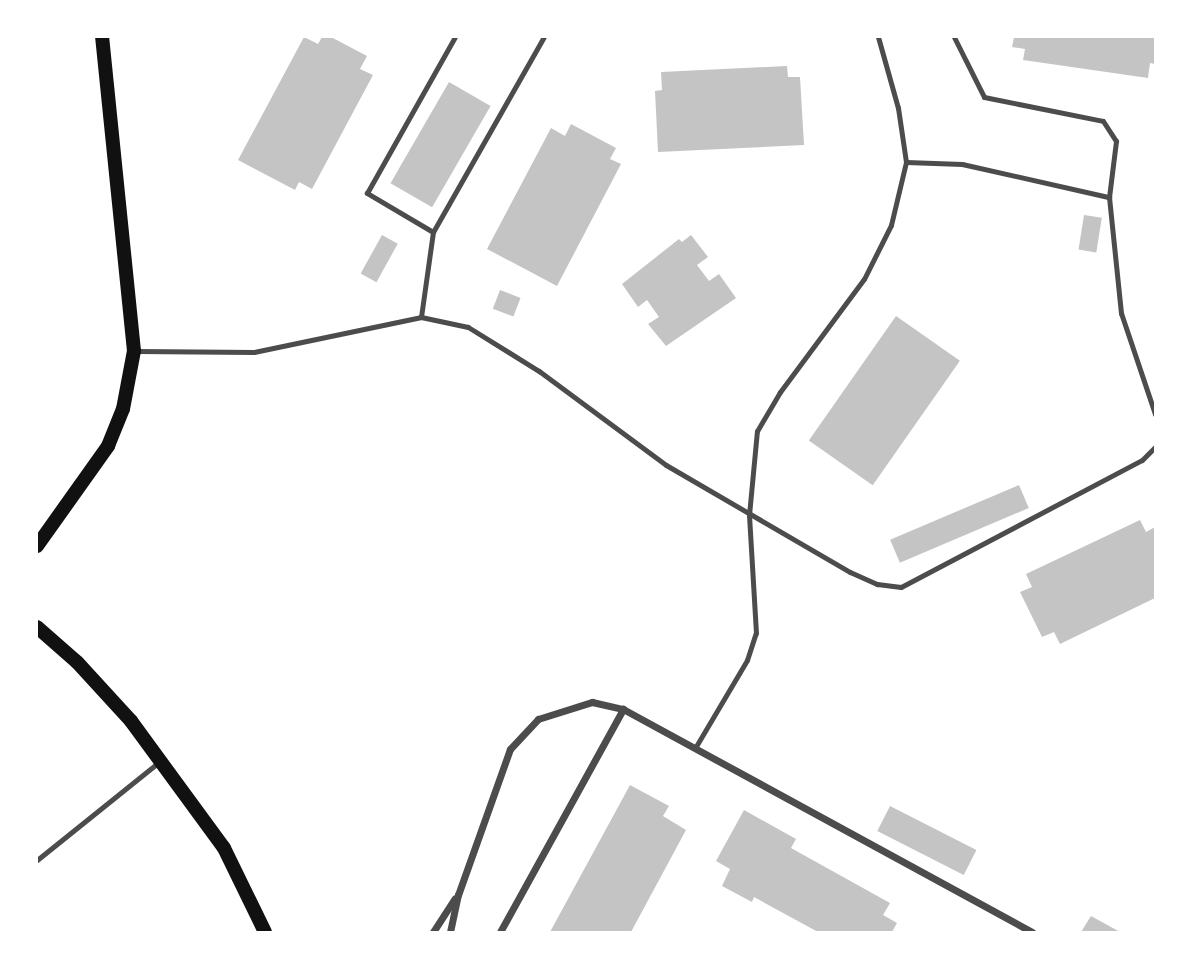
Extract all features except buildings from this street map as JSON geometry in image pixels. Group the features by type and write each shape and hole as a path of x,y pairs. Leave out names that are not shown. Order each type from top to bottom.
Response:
{"main road":[{"path":"37,546 108,446 123,409 134,351 102,37"},
{"path":"37,627 77,662 160,761 224,848 265,932"}],"street":[{"path":"450,932 458,895 510,749 538,719 562,709 592,702 623,709 1032,932"},
{"path":"500,932 623,709"},
{"path":"433,932 458,895"}],"lane":[{"path":"433,232 367,192 455,37"},
{"path":"421,317 433,232 544,37"},
{"path":"695,748 747,660 756,633 749,514 757,432 780,392 864,279 891,225 906,162 898,108 878,37"},
{"path":"954,37 984,97 1103,121 1116,141 1109,197 1121,313 1155,414"},
{"path":"906,162 962,164 1109,197"},
{"path":"134,351 254,352 421,317 479,334 539,371 666,465 850,572 877,584 901,587 1142,460 1155,447"},
{"path":"37,860 160,761"}]}
